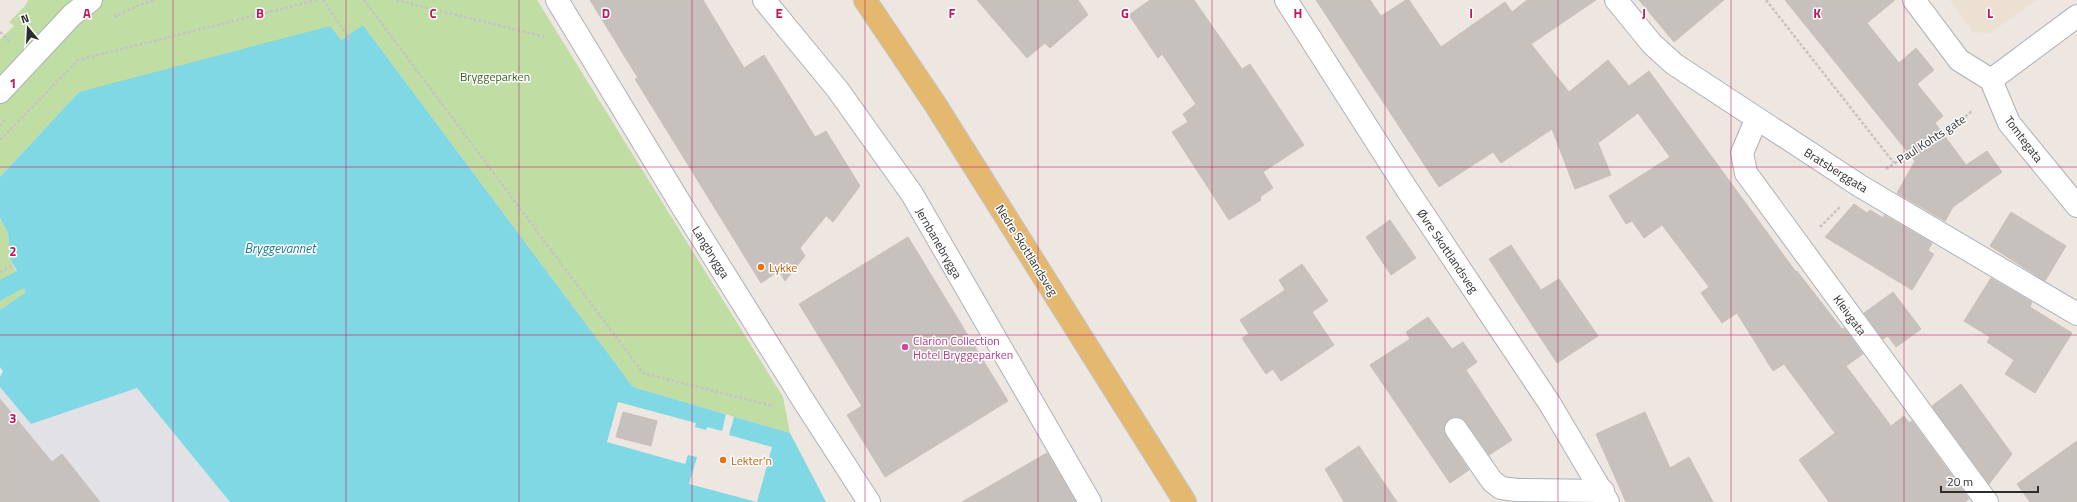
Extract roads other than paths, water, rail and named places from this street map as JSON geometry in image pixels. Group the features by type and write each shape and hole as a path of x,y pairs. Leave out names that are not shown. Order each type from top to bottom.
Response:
{"main road":[{"name":"Nedre Skottlandsveg","path":"865,0 936,104 1185,502"}],"street":[{"path":"0,92 72,15 91,0"},
{"name":"Langbrygga","path":"558,0 804,403 868,502"},
{"name":"Jernbanebrygga","path":"764,0 838,90 912,194 1090,502"},
{"name":"Øvre Skottlandsveg","path":"1286,0 1406,188 1550,404 1606,497"},
{"name":"Bratsberggata","path":"1616,0 1652,44 1674,64 1756,120 1860,186 2077,314"},
{"path":"1914,0 1959,60 1991,80 2077,16"},
{"name":"Tomtegata","path":"1991,80 2009,123 2077,206"},
{"name":"Kleivgata","path":"1756,120 1742,153 1746,173 1987,502"},
{"path":"1456,429 1492,481 1501,488 1606,497"}],"water":[{"name":"Bryggevannet","path":"363,25 633,387 790,433 826,502 230,502 137,388 31,424 0,387 0,377 3,371 0,367 0,310 26,292 24,288 0,301 0,280 17,271 10,259 8,233 0,218 0,177 79,92 330,26 341,40"}],"place":[{"name":"Lykke","path":"761,267"},
{"name":"Clarion Collection Hotel Bryggeparken","path":"905,347"},
{"name":"Lekter'n","path":"723,460"}],"park label":[{"name":"Bryggeparken","path":"495,76"}]}
